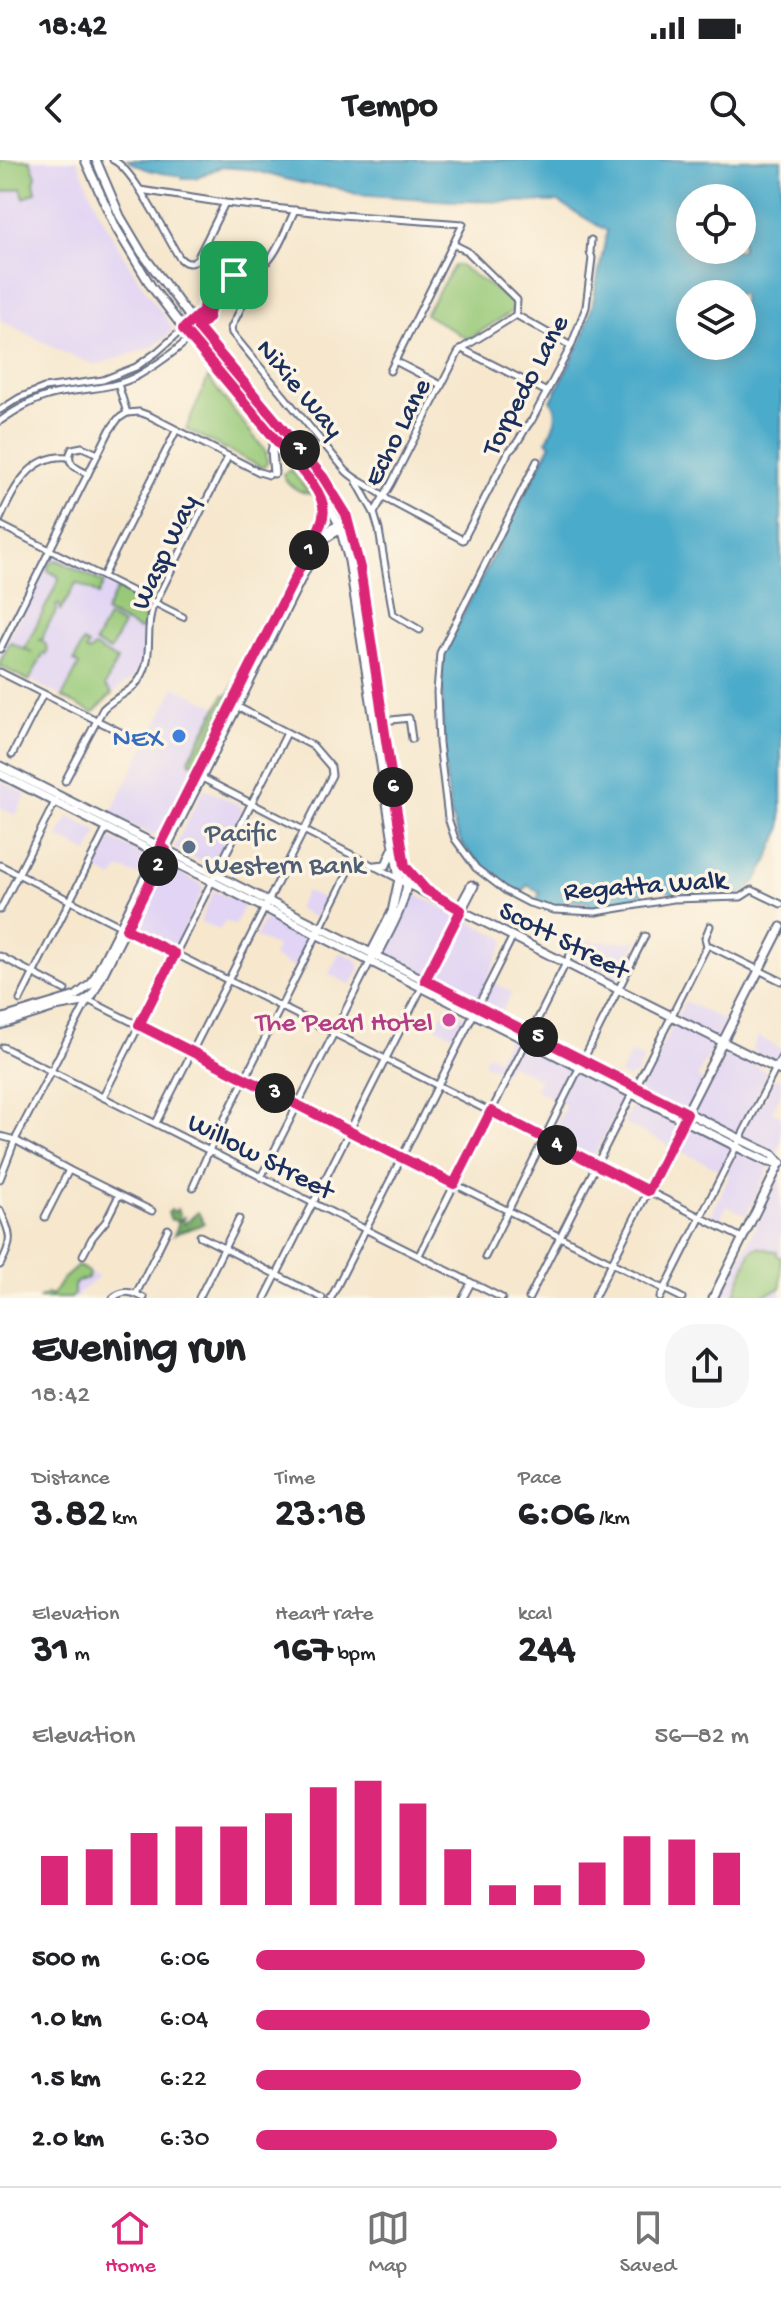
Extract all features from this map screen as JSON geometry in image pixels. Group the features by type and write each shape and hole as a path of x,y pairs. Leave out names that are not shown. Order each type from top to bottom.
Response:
{"main road":[{"path":"85,160 128,251 151,286 328,503 340,527 349,561 407,884 396,919 379,952 372,958"},
{"path":"96,160 120,216 137,245 195,325 323,477 348,522 360,568 399,879 392,912 373,949 372,958"},
{"path":"271,474 275,439"},
{"path":"161,852 202,778 325,513 316,489"},
{"path":"0,1022 88,1000 317,547 348,522"},
{"path":"307,554 319,536 340,527"},
{"path":"2,773 685,1116 773,1155 781,1162 713,1298"},
{"path":"56,799 106,829 161,852"},
{"path":"375,866 389,862 392,841"},
{"path":"405,866 433,896"},
{"name":"Scott Street","path":"399,879 778,1070"},
{"path":"685,1116 781,927"},
{"path":"0,1022 76,996 87,989 124,928"},
{"path":"88,1000 94,980"}],"street":[{"path":"113,160 121,163 140,190 180,259 191,263 199,256 225,203"},
{"path":"140,190 225,203 463,224 390,371"},
{"path":"0,410 44,388 103,380 143,363 183,329 208,318 215,290 234,275 268,261 295,210"},
{"name":"Torpedo Lane","path":"384,496 463,540 509,451 532,420 571,346 586,307 591,240"},
{"path":"453,244 467,251 517,300 516,315 571,346"},
{"name":"Nixie Way","path":"234,275 242,306 231,328 232,333 354,478"},
{"name":"Echo Lane","path":"420,630 393,614 374,513 461,349 516,315"},
{"path":"0,421 19,408 45,397 98,390 118,384 150,368 190,336 195,325"},
{"path":"461,349 547,392"},
{"path":"395,361 441,385"},
{"path":"118,384 127,413"},
{"path":"0,649 98,454 118,419 127,413 139,412 150,416 259,472 271,474"},
{"path":"103,576 176,431"},
{"path":"88,474 73,466 69,457 72,449 87,448 98,454"},
{"path":"0,519 24,475 43,461 69,457"},
{"name":"Wasp Way","path":"65,781 96,720 112,700 134,686 142,675 148,661 150,616 155,603 228,457"},
{"name":"Regatta Walk","path":"537,461 440,653 437,692 439,743 448,818 455,839 476,868 506,891 529,903 554,910 596,912 673,899 741,897 752,890 781,904"},
{"path":"354,478 384,496"},
{"path":"354,478 374,513"},
{"path":"0,525 183,617"},
{"path":"0,672 140,742"},
{"path":"12,755 43,694"},
{"path":"156,1123 332,775 331,767 313,746 235,705"},
{"path":"378,721 409,718 412,739"},
{"path":"103,1097 287,733"},
{"name":"Scott Street","path":"202,778 399,879"},
{"path":"0,910 56,799"},
{"path":"20,1000 106,829"},
{"path":"193,1187 356,857"},
{"path":"0,865 742,1238"},
{"path":"265,1298 473,885"},
{"path":"529,1298 707,946 705,938 710,926"},
{"path":"331,1298 513,936"},
{"path":"485,1257 645,936"},
{"path":"419,1255 575,945"},
{"path":"707,946 781,981"},
{"path":"0,956 65,990"},
{"path":"261,1177 372,958"},
{"path":"0,1179 15,1140 88,1000 682,1298"},
{"name":"Willow Street","path":"3,1047 502,1298"},
{"path":"660,1298 738,1142 778,1070 781,1058"},
{"path":"594,1298 685,1116"},
{"path":"0,1136 15,1140 152,1211"},
{"path":"45,1217 69,1170"},
{"path":"83,1255 119,1195"},
{"path":"0,1210 11,1238 0,1265"},
{"path":"199,1298 239,1219"},
{"path":"136,1294 168,1229"},
{"path":"200,1236 322,1298"},
{"path":"463,1298 471,1283"},
{"path":"113,1298 125,1292 144,1298"}],"shaded area":[{"path":"0,160 77,160 117,245 172,327 172,332 153,347 96,365 0,320"},
{"path":"52,553 150,603 144,612 146,640 139,669 132,679 107,697 95,713 0,665 0,655"},
{"path":"175,687 223,710 161,830 153,835 110,814"},
{"path":"0,781 26,794 16,815 0,808"},
{"path":"204,788 241,806 242,811 214,864 210,866 174,848"},
{"path":"68,816 95,830 97,834 88,853 58,837"},
{"path":"113,839 145,857 146,862 138,876 120,868 113,878 95,868 107,840"},
{"path":"164,866 201,884 203,889 177,942 171,945 133,927"},
{"path":"214,891 245,904 235,925 225,921 219,930 200,921"},
{"path":"306,891 324,899 315,918 297,909"},
{"path":"412,894 503,938 505,942 487,979 512,992 501,1013 385,954"},
{"path":"270,918 304,934 306,938 307,942 294,968 273,957 277,947 256,937 263,921"},
{"path":"639,939 618,980 575,959 582,941 630,942"},
{"path":"340,952 358,961 360,969 351,985 329,974"},
{"path":"685,1001 725,1021 697,1078 711,1083 725,1054 730,1053 766,1071 767,1075 754,1101 761,1105 774,1080 781,1077 781,1094 772,1111 781,1116 781,1144 746,1215 727,1206 720,1220 711,1215 730,1175 623,1123"},
{"path":"446,1006 465,1018 456,1037 436,1027"},
{"path":"758,1036 781,1049 781,1065 752,1050"},
{"path":"508,1037 622,1093 623,1101 595,1153 590,1155 554,1137 552,1132 566,1105 535,1090 539,1079 510,1064 504,1073 483,1063 487,1054 498,1058"},
{"path":"631,1052 644,1059 636,1074 628,1078 620,1074"},
{"path":"781,1175 781,1298 720,1298 761,1216"},
{"path":"78,1266 99,1277 77,1298 40,1298 47,1294 52,1296 62,1280"}],"green space":[{"path":"0,160 30,160 36,176 36,192 24,198 21,188 0,193"},
{"path":"459,265 511,301 513,311 468,339 425,314 454,266"},
{"path":"208,378 266,452 267,463 263,468 186,429"},
{"path":"291,470 310,494 290,485 283,474"},
{"path":"57,560 104,583 98,595 76,583 61,610 59,604 56,605 57,611 40,640 48,651 29,681 0,666 0,662 10,642 32,653 25,648 59,580 58,576 47,570 51,562"},
{"path":"117,589 148,605 144,628 138,629 105,612"},
{"path":"108,617 123,625 110,651 95,643"},
{"path":"83,642 88,645 86,650 89,652 94,647 117,660 105,686 112,694 93,713 62,697 79,665 74,661"},
{"path":"252,648 254,650 197,762 190,763 189,759 224,695 229,694"},
{"path":"177,1209 180,1214 178,1221 185,1216 184,1224 198,1212 204,1223 174,1235 178,1225 168,1213"},
{"path":"758,1247 777,1252 777,1256 781,1257 781,1288 761,1296 735,1293 751,1251"},
{"path":"78,1266 89,1272 88,1278 78,1281 71,1298 40,1298 47,1294 52,1296 62,1280"}],"water":[{"path":"127,160 781,160 781,829 765,866 747,890 739,895 680,897 648,881 639,899 589,909 588,902 568,901 567,909 536,902 540,892 527,885 521,895 517,894 479,864 462,844 451,815 443,754 442,655 551,444 547,441 556,416 551,401 583,337 607,231 558,202 453,201 356,194 248,169 221,167 195,178 154,171"}],"place":[{"name":"NEX","path":"179,736"},
{"name":"Pacific Western Bank","path":"189,847"},
{"name":"The Pearl Hotel","path":"449,1020"}],"route":[{"path":"234,275 215,290 208,318 198,328 323,477 346,514 360,568 405,866 433,896 461,910 425,980 687,1113 648,1191 491,1111 454,1184 139,1025 175,954 126,929 166,850 160,846 325,513 312,483 183,329 203,311 205,292 211,282 221,276 234,275"}]}
